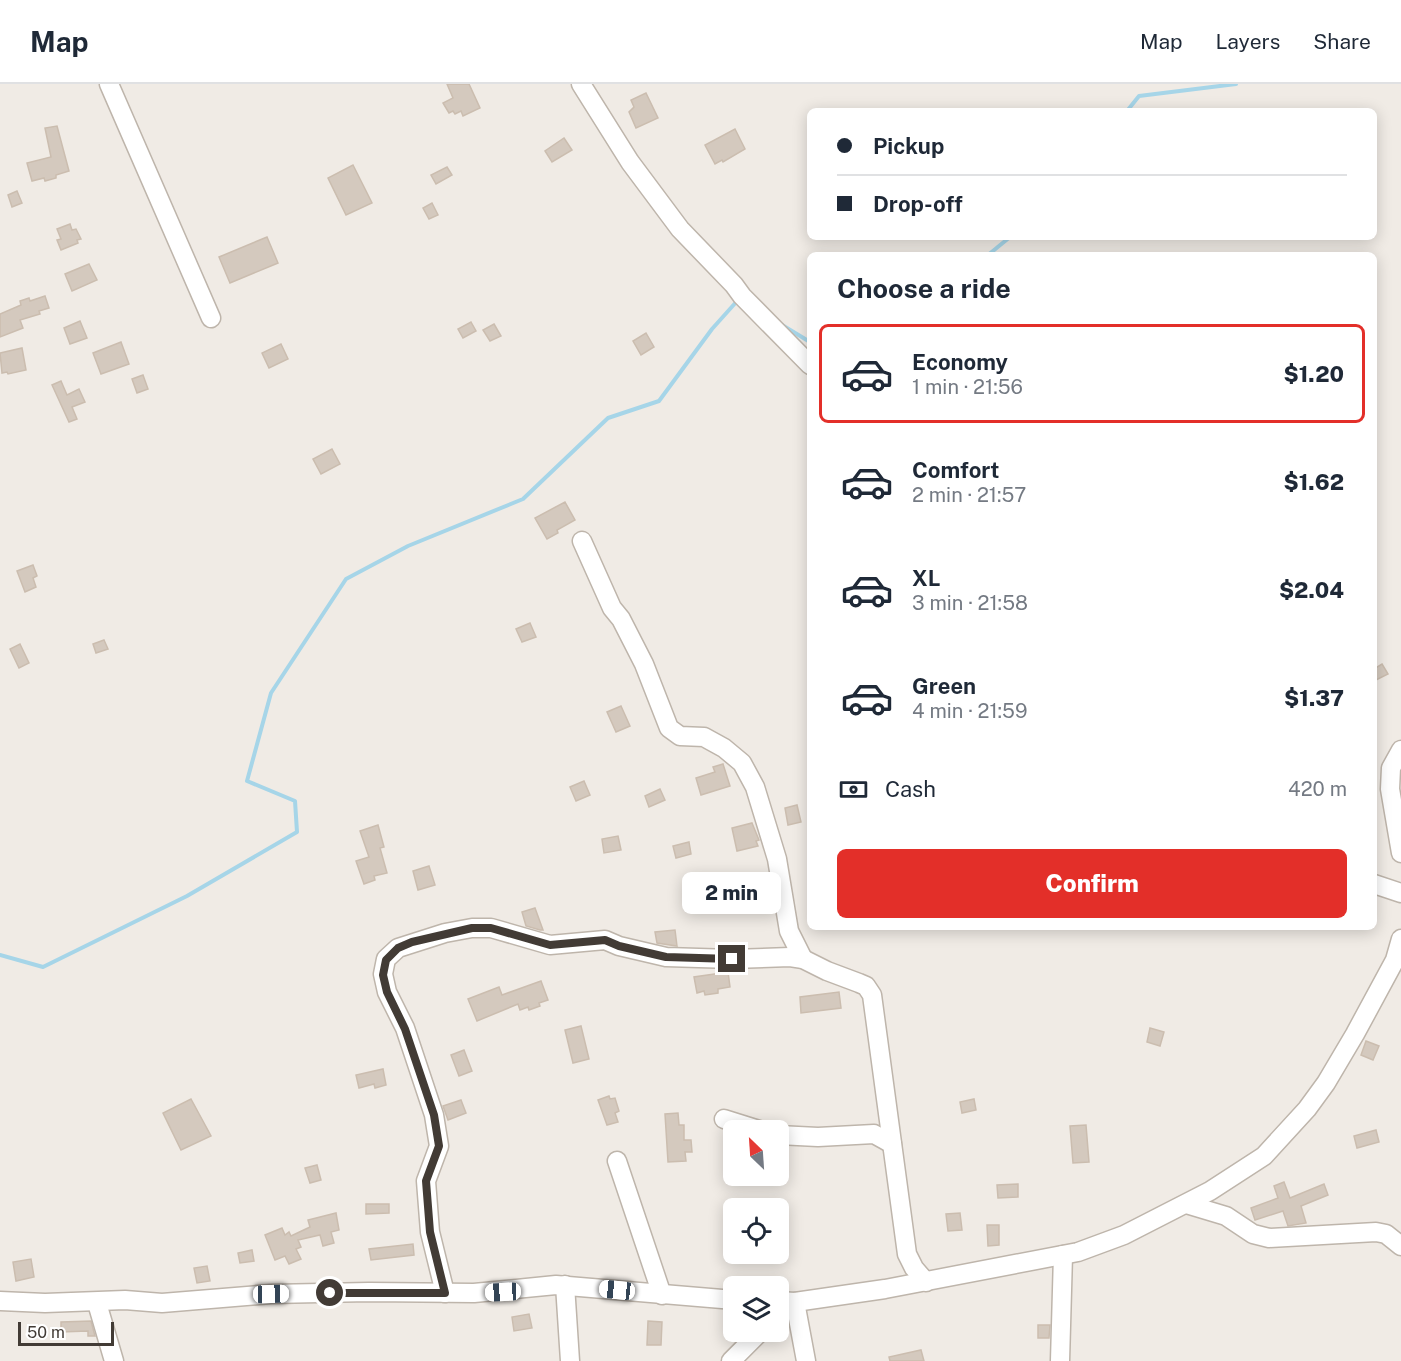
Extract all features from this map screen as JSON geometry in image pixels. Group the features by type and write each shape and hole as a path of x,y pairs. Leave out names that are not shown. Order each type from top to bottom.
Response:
{"street":[{"path":"109,84 211,318"},
{"path":"581,84 630,162 680,229 807,362"},
{"path":"582,541 612,608 621,619 644,664 669,728 680,736 704,737 742,762 755,787 777,859 789,931 803,959"},
{"path":"1401,750 1382,769 1390,789 1401,853"},
{"path":"1377,885 1401,893"},
{"path":"445,1293 430,1232 426,1181 439,1146 434,1115 405,1029 387,992 383,975 386,960 398,948 445,933 472,928 491,928 550,945 605,940 619,946 666,957 732,959 790,957 803,959 866,986 872,995 908,1254 914,1268 926,1282"},
{"path":"789,1301 885,1289 1078,1252 1125,1235 1239,1174 1264,1156 1307,1109 1326,1083 1395,960 1401,939"},
{"path":"789,1136 818,1137 874,1134 892,1144"},
{"path":"617,1161 662,1295"},
{"path":"1186,1204 1226,1216 1253,1234 1269,1238 1376,1232 1386,1234 1401,1246"},
{"path":"1060,1361 1063,1256"},
{"path":"565,1285 570,1361"},
{"path":"0,1301 125,1300 162,1303 271,1294 503,1292 565,1285 723,1299"},
{"path":"97,1302 114,1361"},
{"path":"789,1307 807,1361"},
{"path":"731,1361 750,1342"}],"building":[{"path":"447,84 469,84 480,108 463,116 461,111 455,114 453,111 449,113 443,103 453,98"},
{"path":"646,93 658,118 636,128 629,112 634,107 631,100"},
{"path":"57,126 69,171 45,181 44,178 32,181 27,163 51,157 45,128"},
{"path":"735,129 745,149 715,164 705,145"},
{"path":"564,138 572,150 552,162 545,151"},
{"path":"353,165 372,203 346,215 328,178"},
{"path":"447,167 452,175 436,184 431,175"},
{"path":"17,191 22,203 12,207 8,195"},
{"path":"432,203 438,215 429,219 423,208"},
{"path":"70,224 72,230 76,229 81,239 77,240 78,243 61,250 57,240 61,239 57,229"},
{"path":"267,237 278,263 230,283 219,257"},
{"path":"89,264 97,280 72,291 65,274"},
{"path":"45,296 49,308 39,311 40,314 20,320 23,328 0,337 0,314 21,305 20,301 29,298 30,301"},
{"path":"80,321 87,338 70,344 64,328"},
{"path":"471,322 476,331 463,338 458,329"},
{"path":"494,324 501,336 490,341 483,330"},
{"path":"646,333 654,347 641,355 633,341"},
{"path":"121,342 129,364 101,374 93,353"},
{"path":"281,344 288,359 269,368 262,353"},
{"path":"22,348 26,370 2,373 0,353"},
{"path":"143,375 148,389 137,393 132,379"},
{"path":"61,381 67,395 79,389 85,402 72,407 77,419 69,422 52,385"},
{"path":"332,449 340,464 321,474 313,459"},
{"path":"565,502 575,520 557,530 558,533 547,539 535,518"},
{"path":"33,565 37,576 33,578 36,587 25,592 17,571"},
{"path":"530,623 536,637 522,642 516,629"},
{"path":"104,640 108,649 96,653 93,644"},
{"path":"20,644 29,663 19,668 10,649"},
{"path":"1382,664 1388,674 1377,680 1377,667"},
{"path":"621,706 630,726 616,732 607,712"},
{"path":"723,764 730,786 701,795 696,778 715,772 713,767"},
{"path":"584,781 590,795 576,801 570,787"},
{"path":"660,789 665,800 649,807 645,796"},
{"path":"797,805 801,822 788,825 785,808"},
{"path":"752,823 759,840 756,841 758,846 737,851 732,828"},
{"path":"378,825 384,847 380,848 387,873 374,876 375,880 364,884 356,861 369,857 360,831"},
{"path":"618,836 621,850 604,853 602,839"},
{"path":"689,842 691,854 676,858 673,846"},
{"path":"429,866 435,885 418,890 413,871"},
{"path":"759,875 761,887 746,890 744,878"},
{"path":"535,908 543,930 526,926 522,912"},
{"path":"675,930 677,946 657,943 655,932"},
{"path":"728,972 730,987 718,989 718,993 705,995 704,991 697,993 694,977"},
{"path":"541,981 548,1000 539,1003 540,1006 520,1010 518,1004 477,1021 468,999 499,987 502,995"},
{"path":"839,992 841,1008 801,1013 800,997"},
{"path":"581,1026 589,1059 573,1063 565,1030"},
{"path":"1150,1028 1164,1032 1160,1046 1147,1042"},
{"path":"1366,1041 1379,1046 1373,1060 1361,1055"},
{"path":"464,1050 472,1071 459,1076 451,1055"},
{"path":"383,1069 386,1085 375,1088 374,1084 359,1088 356,1075"},
{"path":"609,1096 610,1099 615,1098 619,1111 615,1113 618,1122 607,1125 598,1100"},
{"path":"191,1099 211,1136 181,1150 163,1113"},
{"path":"974,1099 976,1110 962,1113 960,1102"},
{"path":"461,1100 466,1113 448,1120 443,1106"},
{"path":"678,1113 679,1125 684,1125 684,1140 691,1140 692,1152 685,1152 686,1161 668,1162 665,1114"},
{"path":"1086,1125 1089,1162 1073,1163 1070,1126"},
{"path":"1376,1130 1379,1142 1357,1148 1354,1136"},
{"path":"317,1165 321,1180 310,1183 305,1168"},
{"path":"1284,1182 1290,1198 1324,1184 1328,1195 1301,1206 1306,1223 1288,1226 1283,1211 1255,1220 1251,1208 1278,1198 1274,1186"},
{"path":"1018,1184 1018,1197 998,1198 997,1185"},
{"path":"366,1204 389,1204 389,1213 366,1214"},
{"path":"336,1213 339,1230 331,1232 334,1243 323,1246 320,1235 298,1240 301,1247 296,1249 301,1259 289,1264 285,1256 275,1260 265,1235 282,1228 285,1235 289,1232 291,1236 310,1227 308,1220"},
{"path":"960,1213 962,1230 948,1231 946,1214"},
{"path":"987,1225 999,1225 999,1245 988,1246"},
{"path":"413,1244 414,1255 371,1260 369,1249"},
{"path":"252,1250 254,1261 240,1263 238,1253"},
{"path":"31,1259 34,1277 16,1281 13,1262"},
{"path":"207,1266 210,1281 197,1283 194,1268"},
{"path":"529,1314 532,1328 514,1331 512,1317"},
{"path":"91,1321 95,1336 88,1336 88,1331 61,1332 61,1322"},
{"path":"648,1321 662,1322 661,1345 647,1345"},
{"path":"1038,1325 1050,1325 1049,1338 1038,1338"},
{"path":"921,1350 924,1361 890,1361 889,1357"}],"waterway":[{"path":"1129,108 1139,96 1236,84"},
{"path":"992,252 1006,240"},
{"path":"0,955 43,967 187,896 297,832 295,801 247,781 271,693 346,579 408,546 523,499 608,418 659,401 712,329 738,300"},
{"path":"782,325 807,340"}],"route":[{"path":"330,1293 445,1293 430,1232 426,1181 439,1146 434,1115 405,1029 387,992 383,975 386,960 398,948 445,933 472,928 491,928 550,945 605,940 619,946 666,957 732,959"}]}
